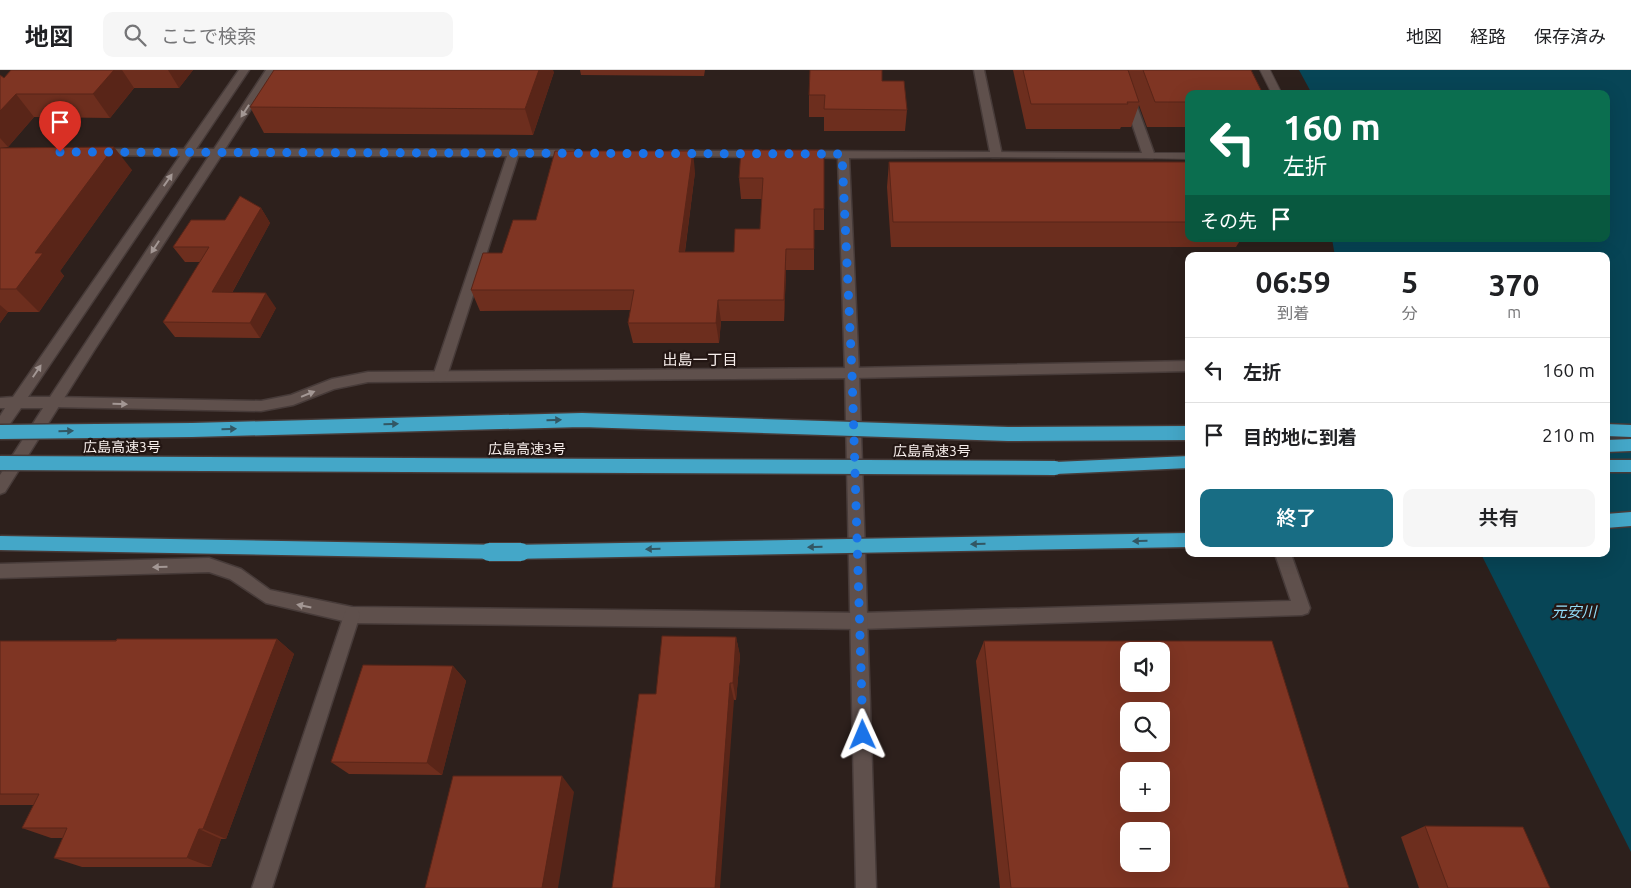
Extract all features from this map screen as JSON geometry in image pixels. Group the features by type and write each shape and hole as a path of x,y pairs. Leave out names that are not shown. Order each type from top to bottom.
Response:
{"highway":[{"path":"0,432 192,430 582,420 1008,434 1185,433"},
{"path":"1610,430 1631,431"},
{"path":"1610,446 1631,445"},
{"path":"1055,468 1185,462"},
{"name":"広島高速3号","path":"0,463 1055,468"},
{"path":"1610,466 1631,466"},
{"path":"1055,468 1185,468"},
{"path":"1610,521 1631,520"},
{"path":"0,543 505,552 1185,540"}],"street":[{"path":"0,427 244,70"},
{"path":"0,488 271,70"},
{"path":"980,70 996,155"},
{"path":"793,154 1149,156 1119,70"},
{"path":"89,152 584,153"},
{"path":"440,376 514,153"},
{"path":"663,154 773,154"},
{"path":"842,154 852,373 866,888"},
{"path":"0,403 54,402 261,406 293,400 332,384 368,377 852,373 1185,366"},
{"path":"0,571 209,565 235,574 266,596 300,605 352,614 860,621 1302,608 1284,557"},
{"path":"262,888 352,614"}],"lane":[{"path":"1264,70 1275,90"},
{"path":"1149,156 1185,156"}],"water":[{"name":"元安川","path":"1299,70 1631,70 1631,852 1483,557 1610,557 1610,252 1334,252 1333,242 1610,242 1610,90 1310,90"}],"building":[{"path":"11,70 114,70 93,94 16,94 0,111 0,75 4,78"},
{"path":"274,70 539,70 525,109 250,107"},
{"path":"810,70 882,70 882,81 904,81 907,110 824,109 825,95 809,95"},
{"path":"1023,70 1128,70 1139,102 1127,102 1128,104 1031,104"},
{"path":"1143,70 1251,70 1261,90 1185,90 1185,102 1155,102"},
{"path":"114,147 35,253 43,253 16,289 0,289 0,148"},
{"path":"741,150 824,150 824,209 814,209 814,249 786,249 784,300 718,300 716,323 628,323 634,290 471,290 483,253 502,253 513,220 536,220 555,151 693,151 679,252 734,252 735,229 760,229 763,178 739,178"},
{"path":"889,162 1185,162 1185,222 893,222"},
{"path":"240,196 261,208 212,292 266,293 250,323 163,322 209,247 173,247 191,220 225,220"},
{"path":"662,636 736,637 733,683 730,683 715,888 612,888 639,694 656,694"},
{"path":"117,639 277,639 203,829 199,829 187,858 54,858 67,828 22,828 39,794 0,794 0,641 116,641"},
{"path":"984,641 1272,641 1349,888 1011,888"},
{"path":"363,665 453,666 427,763 331,762"},
{"path":"453,776 562,776 542,888 425,888"},
{"path":"1425,826 1523,827 1550,888 1448,888"}],"district":[{"name":"出島一丁目","path":"700,360"}],"route":[{"path":"60,152 842,154 852,373 863,735"}]}
